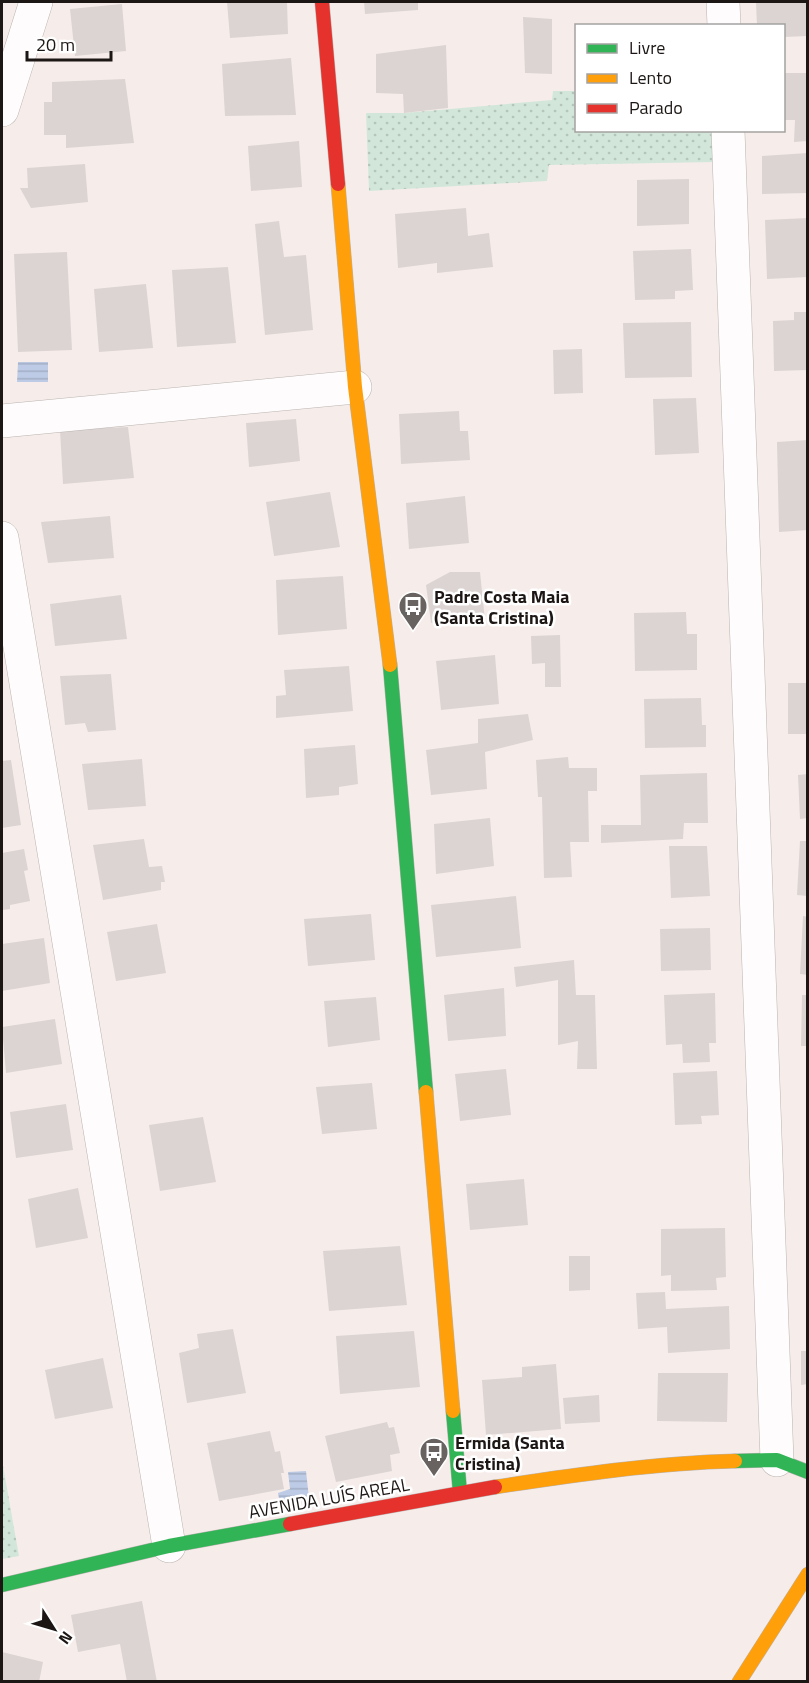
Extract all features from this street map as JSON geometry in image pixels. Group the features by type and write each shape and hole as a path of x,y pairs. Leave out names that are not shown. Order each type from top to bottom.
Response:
{"street":[{"path":"2,110 36,2"},
{"path":"322,2 355,387 387,634 460,1493"},
{"path":"723,2 724,24"},
{"path":"728,132 777,1460"},
{"path":"2,420 355,387"},
{"path":"2,538 169,1546"},
{"name":"AVENIDA LUÍS AREAL","path":"2,1585 169,1546 560,1477 696,1462 777,1460 807,1472"},
{"path":"739,1682 807,1574"}],"green space":[{"path":"553,91 575,91 575,132 715,132 716,162 549,165 547,181 369,191 366,113 404,113 552,100"},
{"path":"2,1460 19,1556 2,1559"}],"water":[{"path":"18,362 48,362 48,382 17,382"},
{"path":"306,1471 309,1498 280,1504 278,1493 290,1489 288,1472"}],"building":[{"path":"227,2 287,2 288,34 230,38"},
{"path":"364,2 418,2 418,10 365,14"},
{"path":"756,2 806,2 807,36 785,37 785,24 757,24"},
{"path":"122,4 126,51 75,56 70,9"},
{"path":"523,17 552,19 552,74 525,73"},
{"path":"446,45 448,108 404,113 403,94 376,93 376,54"},
{"path":"291,58 296,115 225,116 222,64"},
{"path":"785,73 808,73 808,141 794,142 795,120 785,120"},
{"path":"125,79 134,143 66,148 66,135 44,135 44,102 52,102 52,82"},
{"path":"299,141 302,187 251,191 248,146"},
{"path":"808,153 808,193 762,194 762,156"},
{"path":"85,164 88,202 31,208 20,188 28,188 27,168"},
{"path":"689,179 689,224 637,226 637,180"},
{"path":"466,208 468,236 489,233 493,267 437,273 437,263 398,268 395,214"},
{"path":"808,218 808,277 767,279 765,220"},
{"path":"279,221 284,257 306,255 313,330 265,335 255,224"},
{"path":"691,249 693,290 675,291 675,299 635,300 633,251"},
{"path":"67,252 72,350 18,352 14,254"},
{"path":"228,267 236,343 177,347 172,270"},
{"path":"146,284 153,348 99,352 94,289"},
{"path":"794,312 808,312 808,370 774,371 773,321 794,320"},
{"path":"691,322 692,377 625,378 623,323"},
{"path":"582,349 583,393 554,394 553,350"},
{"path":"696,398 699,453 655,455 653,399"},
{"path":"459,411 460,431 468,431 470,460 401,464 399,414"},
{"path":"296,419 300,461 249,467 246,423"},
{"path":"128,427 134,478 63,484 60,430"},
{"path":"808,440 808,530 779,532 777,442"},
{"path":"330,492 340,547 274,556 266,502"},
{"path":"465,496 469,543 409,549 406,503"},
{"path":"110,516 114,558 48,563 41,522"},
{"path":"450,572 480,572 485,621 456,625 456,616 431,623 426,585"},
{"path":"343,576 347,629 278,635 276,580"},
{"path":"121,595 127,639 55,646 50,604"},
{"path":"686,612 687,634 697,634 697,670 635,671 634,613"},
{"path":"560,635 561,687 545,687 545,663 532,664 531,636"},
{"path":"495,655 499,704 441,710 436,661"},
{"path":"349,666 353,711 276,718 276,696 286,695 284,670"},
{"path":"111,674 116,730 88,732 85,723 65,725 60,676"},
{"path":"788,683 808,683 808,734 788,734"},
{"path":"701,698 702,725 706,725 706,747 645,748 644,699"},
{"path":"528,714 533,740 485,752 487,789 431,795 426,750 478,743 478,719"},
{"path":"355,745 358,784 339,787 339,795 306,798 304,749"},
{"path":"568,757 569,768 597,768 597,791 588,791 589,842 570,842 572,877 544,878 542,797 538,797 536,760"},
{"path":"142,759 146,806 88,810 82,764"},
{"path":"11,760 21,825 2,828 2,761"},
{"path":"707,773 708,823 684,823 683,839 601,843 601,825 641,825 640,775"},
{"path":"808,774 808,818 800,819 798,775"},
{"path":"490,818 494,866 436,874 434,824"},
{"path":"144,839 149,867 162,866 165,882 161,882 161,890 103,900 93,845"},
{"path":"800,841 808,841 808,896 797,895"},
{"path":"669,846 707,846 710,896 671,898"},
{"path":"24,849 28,870 24,871 30,901 10,905 10,909 2,910 2,853"},
{"path":"516,896 521,948 436,957 431,905"},
{"path":"371,914 375,960 308,966 304,919"},
{"path":"803,916 808,917 808,975 800,974"},
{"path":"157,924 166,973 116,981 107,932"},
{"path":"710,928 711,970 661,971 660,929"},
{"path":"44,938 50,983 2,991 2,944"},
{"path":"574,960 576,995 595,995 597,1069 577,1069 578,1041 558,1045 558,980 516,987 514,967"},
{"path":"504,988 506,1036 448,1041 444,995"},
{"path":"715,993 716,1043 709,1043 710,1062 683,1063 682,1044 666,1045 664,995"},
{"path":"802,995 808,995 808,1046 801,1046"},
{"path":"376,997 380,1040 328,1047 324,1001"},
{"path":"55,1019 62,1064 6,1073 2,1027"},
{"path":"506,1069 511,1115 460,1121 455,1074"},
{"path":"717,1071 719,1115 701,1116 702,1124 675,1125 673,1073"},
{"path":"372,1083 377,1129 322,1134 316,1087"},
{"path":"66,1104 73,1150 16,1158 10,1112"},
{"path":"203,1117 216,1182 160,1191 149,1125"},
{"path":"524,1179 528,1225 470,1230 466,1184"},
{"path":"78,1188 88,1238 36,1248 28,1199"},
{"path":"725,1228 726,1277 716,1278 717,1290 671,1291 671,1275 661,1276 661,1229"},
{"path":"400,1246 407,1305 329,1311 323,1251"},
{"path":"569,1256 590,1256 590,1290 569,1291"},
{"path":"665,1292 666,1309 729,1306 730,1349 668,1353 667,1327 638,1329 636,1293"},
{"path":"233,1329 246,1393 187,1403 179,1353 199,1348 197,1334"},
{"path":"414,1331 420,1387 340,1394 336,1336"},
{"path":"801,1351 808,1351 808,1384 801,1385"},
{"path":"103,1358 113,1408 55,1419 45,1370"},
{"path":"556,1364 561,1429 486,1435 482,1380 522,1377 522,1367"},
{"path":"658,1373 728,1373 727,1422 657,1421"},
{"path":"599,1395 600,1422 565,1424 563,1398"},
{"path":"387,1422 389,1428 394,1427 400,1453 390,1455 392,1471 336,1482 325,1436"},
{"path":"270,1431 275,1452 280,1451 284,1489 219,1501 207,1443"},
{"path":"142,1601 157,1682 127,1682 120,1644 78,1652 71,1615"},
{"path":"2,1652 43,1662 39,1682 2,1682"}],"traffic: fast":[{"path":"390,665 426,1092"},
{"path":"453,1411 460,1493"},
{"path":"735,1461 777,1460 808,1472"},
{"path":"2,1585 169,1546 290,1524"}],"traffic: slow":[{"path":"338,184 355,387 390,665"},
{"path":"426,1092 453,1411"},
{"path":"495,1487 645,1467 735,1461"},
{"path":"739,1682 808,1574"}],"traffic: jam":[{"path":"322,2 338,184"},
{"path":"290,1524 495,1487"}],"place":[{"name":"Padre Costa Maia (Santa Cristina)","path":"413,632"},
{"name":"Ermida (Santa Cristina)","path":"434,1478"}]}
